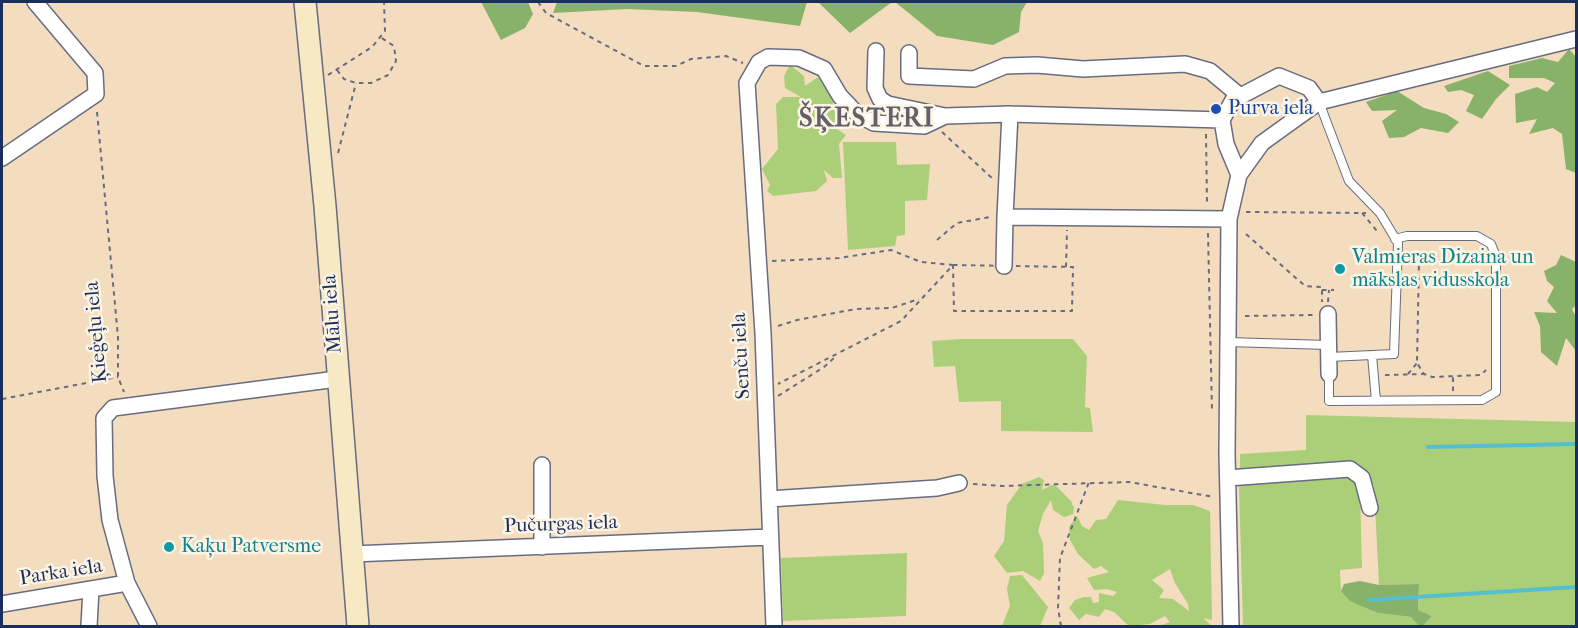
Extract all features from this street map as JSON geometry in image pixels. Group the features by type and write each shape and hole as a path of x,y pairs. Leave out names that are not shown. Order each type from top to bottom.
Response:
{"street":[{"path":"2,158 96,94 95,73 35,2"},
{"name":"Mālu iela","path":"305,2 358,627"},
{"path":"1231,627 1228,478 1229,219 1239,175 1262,143 1319,102 1576,39"},
{"path":"876,51 875,88 880,99 888,104 938,119 1010,114 1222,120"},
{"path":"909,53 909,76 974,79 1005,66 1037,65 1083,69 1185,64 1210,71 1240,96"},
{"path":"755,68 768,57 805,60 824,69 840,96 857,114 874,123 924,126 938,119"},
{"name":"Senču iela","path":"755,68 747,83 763,333 774,627"},
{"path":"1239,175 1226,144 1222,120 1233,100 1279,76 1309,88 1319,102"},
{"path":"1004,266 1005,188 1010,114"},
{"path":"1005,217 1229,219"},
{"path":"1325,314 1329,374"},
{"path":"129,406 337,379"},
{"name":"Ķieģeļu iela","path":"129,406 113,408 104,418 105,476 110,520 127,583 149,627"},
{"path":"542,465 542,546"},
{"path":"1228,478 1350,469 1362,478 1370,508"},
{"path":"769,499 937,488 959,483"},
{"name":"Pučurgas iela","path":"352,554 770,537"},
{"name":"Parka iela","path":"2,604 127,583"},
{"path":"89,627 91,589"}],"lane":[{"path":"1228,342 1372,355 1394,354 1398,243 1380,213 1349,181 1319,102"},
{"path":"1329,374 1329,401 1482,400 1496,392 1496,257 1491,244 1478,236 1407,236 1395,239"},
{"path":"1372,355 1376,401"}],"path":[{"path":"313,85 372,47 385,31 384,2"},
{"path":"499,2 515,2"},
{"path":"538,2 546,13 644,66 676,66 691,59 726,56 755,68"},
{"path":"337,69 344,79 356,83 371,83 388,75 396,61 394,46 380,37"},
{"path":"336,161 356,83"},
{"name":"Ķieģeļu iela","path":"96,94 118,337 118,377 129,406"},
{"path":"938,119 1005,188"},
{"path":"1206,129 1207,206"},
{"path":"1246,212 1380,213"},
{"path":"937,240 957,223 1005,217"},
{"path":"1066,267 1068,217"},
{"path":"1245,316 1325,314 1322,287 1305,286 1246,234"},
{"path":"758,259 786,262 891,250 921,262 953,265 1073,267 1072,311 954,311 953,265"},
{"path":"1398,260 1419,261 1417,363 1424,374"},
{"path":"765,397 901,321 953,265"},
{"path":"1322,290 1334,290"},
{"path":"763,333 797,320 856,309 892,308 921,298"},
{"path":"765,397 824,367 839,354"},
{"path":"1408,374 1417,363"},
{"path":"1374,375 1424,374 1432,377 1481,375 1487,370"},
{"path":"2,399 118,377"},
{"path":"1061,627 1058,608 1060,558 1089,482"},
{"path":"959,483 1002,486 1129,482 1214,497"}],"green space":[{"path":"481,2 528,2 533,14 525,28 501,40"},
{"path":"557,2 807,2 800,26 697,12 627,9 553,13"},
{"path":"818,2 892,2 850,33"},
{"path":"895,2 1027,2 1021,12 1019,32 993,45 937,36"},
{"path":"1569,49 1576,57 1576,173 1566,169 1562,134 1553,128 1529,134 1537,119 1516,123 1515,94 1537,87 1547,92 1555,83 1544,78 1509,78 1509,66 1542,58 1558,62"},
{"path":"790,65 804,76 805,86 818,77 829,85 837,99 832,105 839,117 834,127 846,135 839,144 842,178 833,178 824,170 827,181 816,191 773,196 767,191 770,185 762,169 778,149 776,104 783,97 801,97 785,88 784,76"},
{"path":"1488,71 1510,85 1496,99 1482,119 1466,111 1474,95 1461,90 1448,92 1444,86"},
{"path":"1397,91 1424,108 1446,114 1459,122 1448,133 1421,128 1404,137 1389,138 1382,121 1397,110 1372,111 1366,102"},
{"path":"843,142 896,142 897,165 930,164 927,200 905,201 905,235 897,236 895,246 848,250"},
{"path":"1561,255 1576,262 1576,305 1572,309 1576,317 1576,351 1566,338 1557,366 1541,352 1540,326 1534,312 1557,313 1547,301 1554,287 1547,281 1544,271 1556,265"},
{"path":"1073,339 1087,356 1085,407 1090,408 1093,432 1001,431 1001,401 959,402 955,366 934,367 932,341"},
{"path":"1306,415 1576,422 1576,626 1423,626 1432,616 1418,610 1419,584 1379,585 1374,486 1365,474 1240,473 1240,454 1306,450"},
{"path":"1342,474 1353,479 1360,491 1362,568 1340,570 1341,591 1378,613 1411,617 1419,626 1243,626 1239,485"},
{"path":"1039,477 1044,480 1042,490 1054,484 1071,501 1074,508 1073,514 1064,517 1053,510 1051,500 1043,514 1038,531 1043,543 1044,573 1040,581 1023,571 1007,573 994,556 1004,541 1007,505 1022,484"},
{"path":"1118,500 1165,505 1193,505 1210,511 1212,620 1203,618 1212,626 1159,626 1170,622 1165,616 1150,624 1129,626 1114,612 1105,609 1099,617 1086,614 1079,620 1069,608 1075,600 1091,597 1093,603 1099,602 1099,593 1113,596 1117,592 1107,589 1094,590 1087,578 1109,572 1101,566 1094,569 1078,554 1070,540 1069,527 1077,516 1082,526 1089,530 1096,520 1106,519","holes":["1170,569 1175,583 1188,604 1189,611 1173,599 1159,598 1164,590 1152,580"]},
{"path":"907,553 906,616 783,621 781,558"},
{"path":"1022,575 1048,607 1040,626 1002,626 1010,606 1007,589 1010,576"},
{"path":"1360,581 1379,585 1419,584 1418,610 1432,616 1423,626 1419,626 1411,617 1378,613 1350,601 1341,591 1344,584"}],"waterway":[{"path":"1428,447 1576,444"},
{"path":"1369,600 1576,587"}],"place":[{"name":"Purva iela","path":"1216,109"},
{"name":"Valmieras Dizaina un mākslas vidusskola","path":"1340,269"},
{"name":"Kaķu Patversme","path":"169,547"}],"district":[{"name":"ŠĶESTERI","path":"867,120"}]}
